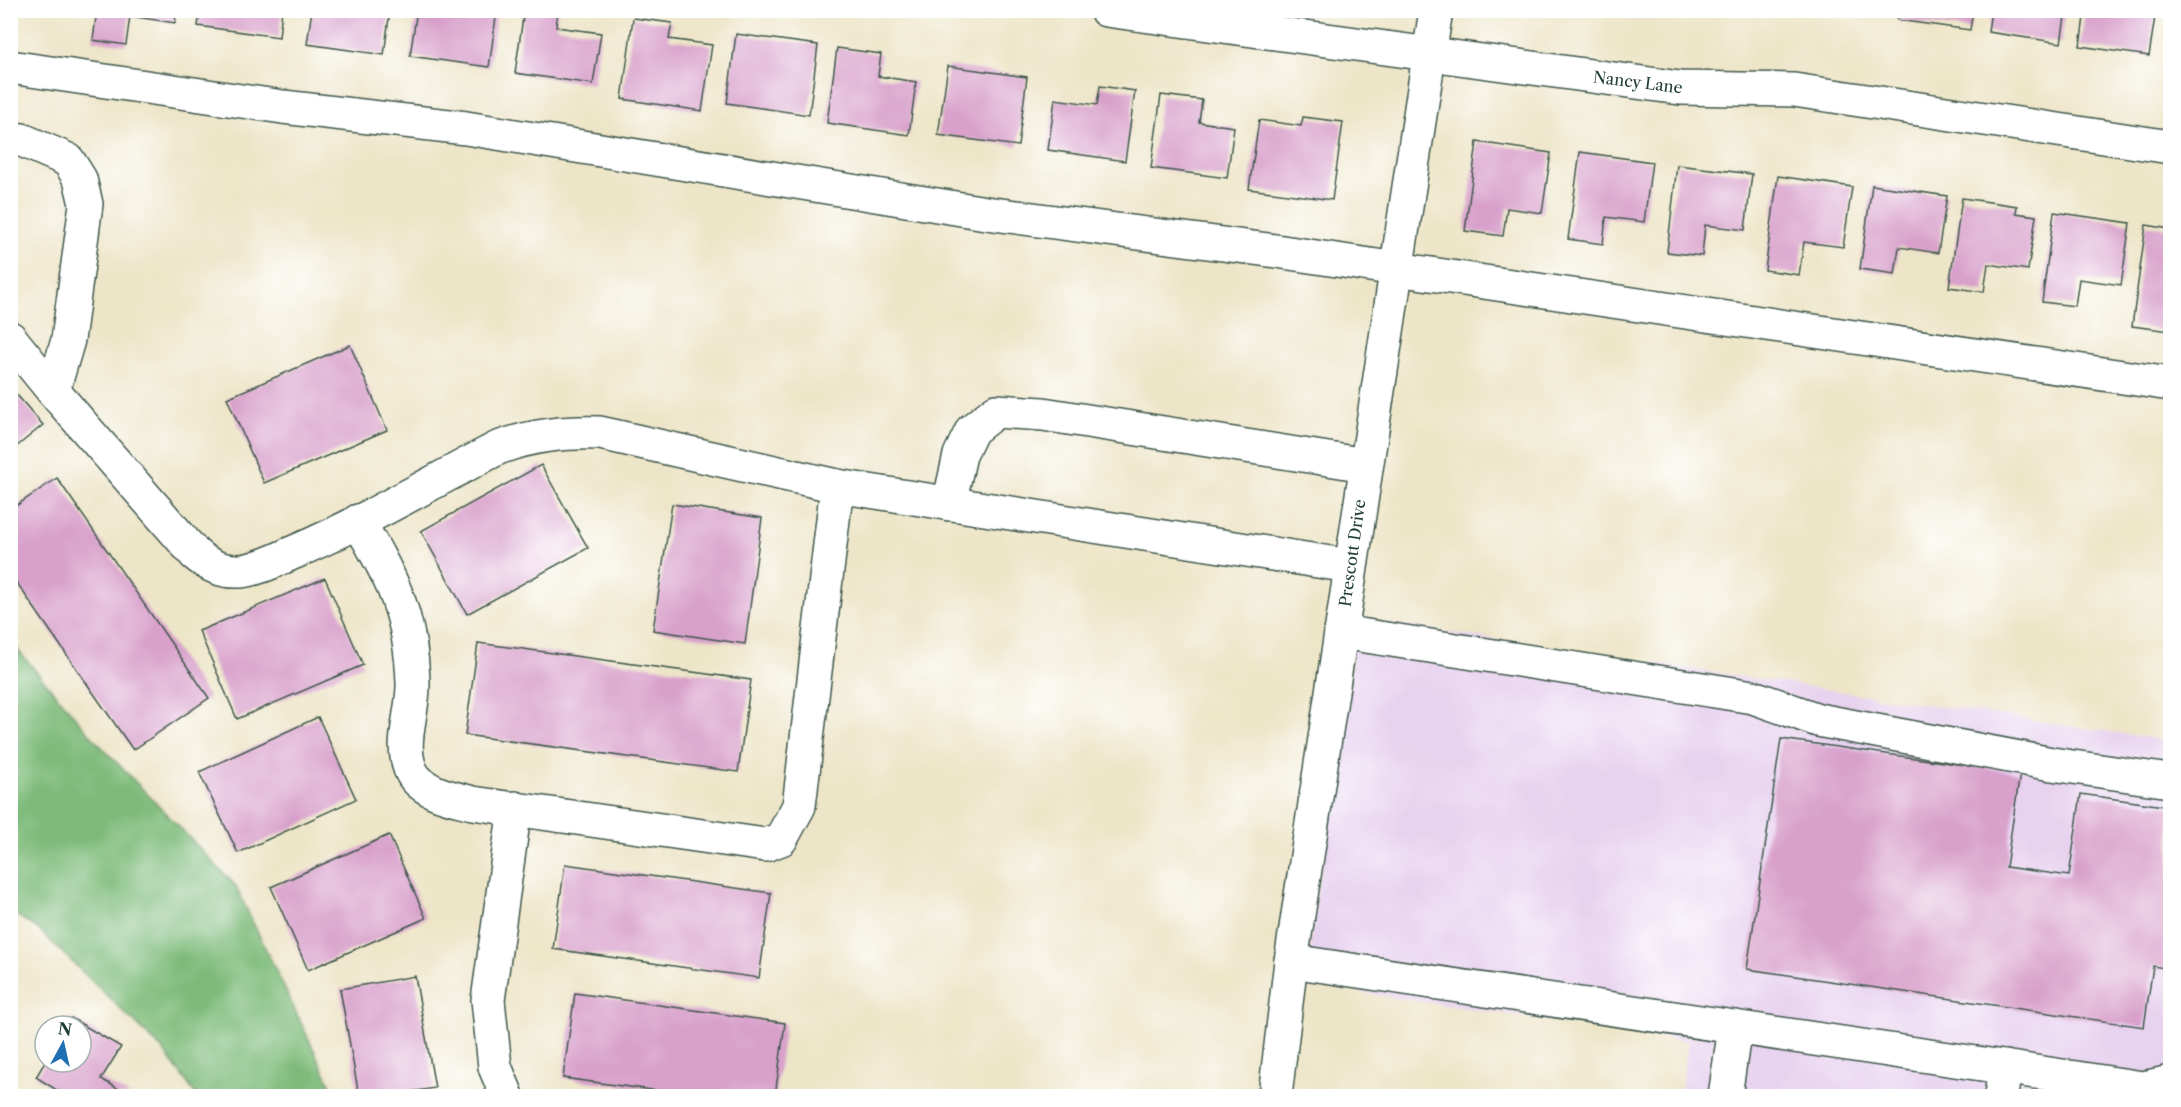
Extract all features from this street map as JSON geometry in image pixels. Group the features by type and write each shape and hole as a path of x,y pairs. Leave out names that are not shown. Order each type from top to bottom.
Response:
{"street":[{"name":"Nancy Lane","path":"1106,10 1680,88 1794,90 2170,147"},
{"name":"Prescott Drive","path":"1275,1096 1291,961 1436,10"},
{"path":"10,67 282,107 466,128 974,211 1107,227 2170,384"},
{"path":"10,139 46,149 68,160 80,179 86,204 68,339 53,391"},
{"path":"10,338 53,391 195,554 209,566 225,571 243,571 268,563 358,521 498,447 520,439 567,432 600,433 837,486 1350,566"},
{"path":"950,504 960,455 972,430 996,411 1042,414 1366,465"},
{"path":"358,521 399,597 410,640 413,686 407,755 413,775 426,787 444,795 515,808 765,845 781,839 800,806 837,486"},
{"path":"1341,632 1754,697 1818,720 2052,764 2170,781"},
{"path":"507,1096 495,1067 488,1000 515,808"},
{"path":"1291,961 1735,1027 2003,1082 2143,1088 2170,1082"},
{"path":"1725,1096 1735,1027"}],"shaded area":[{"path":"1358,619 2170,741 2170,1096 1680,1096 1688,1041 1304,984"}],"green space":[{"path":"10,641 95,740 235,885 336,1096 197,1096 162,1049 37,928 11,912"}],"building":[{"path":"97,10 177,10 175,23 130,16 126,45 93,40"},
{"path":"200,10 282,10 279,37 198,26"},
{"path":"312,10 390,10 384,55 307,44"},
{"path":"417,10 497,10 489,67 410,56"},
{"path":"524,10 558,10 556,27 601,33 593,84 515,73"},
{"path":"1842,10 1874,10 1873,16"},
{"path":"1898,10 1973,10 1970,30 1897,20"},
{"path":"1991,10 2066,10 2061,43 1988,32"},
{"path":"2085,10 2156,10 2149,56 2080,46"},
{"path":"633,18 672,23 669,39 712,45 702,111 622,99"},
{"path":"736,34 818,45 809,115 727,103"},
{"path":"837,48 881,54 878,76 916,82 909,135 827,123"},
{"path":"948,66 1027,77 1018,146 938,135"},
{"path":"1100,86 1135,91 1125,161 1048,150 1055,99 1097,105"},
{"path":"1161,95 1202,100 1199,122 1234,127 1227,178 1151,168"},
{"path":"1303,117 1343,122 1332,200 1249,189 1259,120 1301,126"},
{"path":"1477,142 1551,153 1542,213 1507,208 1503,236 1465,231"},
{"path":"1580,152 1652,162 1644,222 1606,217 1603,244 1568,239"},
{"path":"1677,165 1752,174 1745,230 1705,225 1702,256 1667,252"},
{"path":"1778,176 1852,187 1843,247 1804,242 1799,275 1765,270"},
{"path":"1872,185 1947,196 1938,253 1899,247 1895,274 1860,269"},
{"path":"1962,198 2017,206 2016,213 2036,216 2028,270 1988,264 1984,292 1949,287"},
{"path":"2054,212 2130,223 2121,285 2079,279 2075,306 2042,302"},
{"path":"2146,225 2170,229 2170,331 2132,326"},
{"path":"350,345 387,430 264,483 227,398"},
{"path":"10,387 43,425 10,452"},
{"path":"541,465 588,548 467,614 421,531"},
{"path":"57,478 209,698 133,750 10,573 10,510"},
{"path":"672,504 762,518 745,644 653,630"},
{"path":"325,578 363,665 237,719 199,631"},
{"path":"478,643 751,680 738,772 465,735"},
{"path":"318,717 356,799 238,853 199,772"},
{"path":"1781,739 2020,773 2006,867 2069,876 2081,794 2170,807 2170,969 2153,966 2144,1027 1747,969"},
{"path":"389,835 426,918 308,970 271,887"},
{"path":"565,864 771,893 759,978 553,949"},
{"path":"415,976 435,1088 386,1096 359,1096 340,989"},
{"path":"575,993 785,1023 775,1096 697,1096 563,1078"},
{"path":"93,1031 121,1047 101,1079 131,1096 66,1096 36,1077 38,1074 93,1074"}]}
